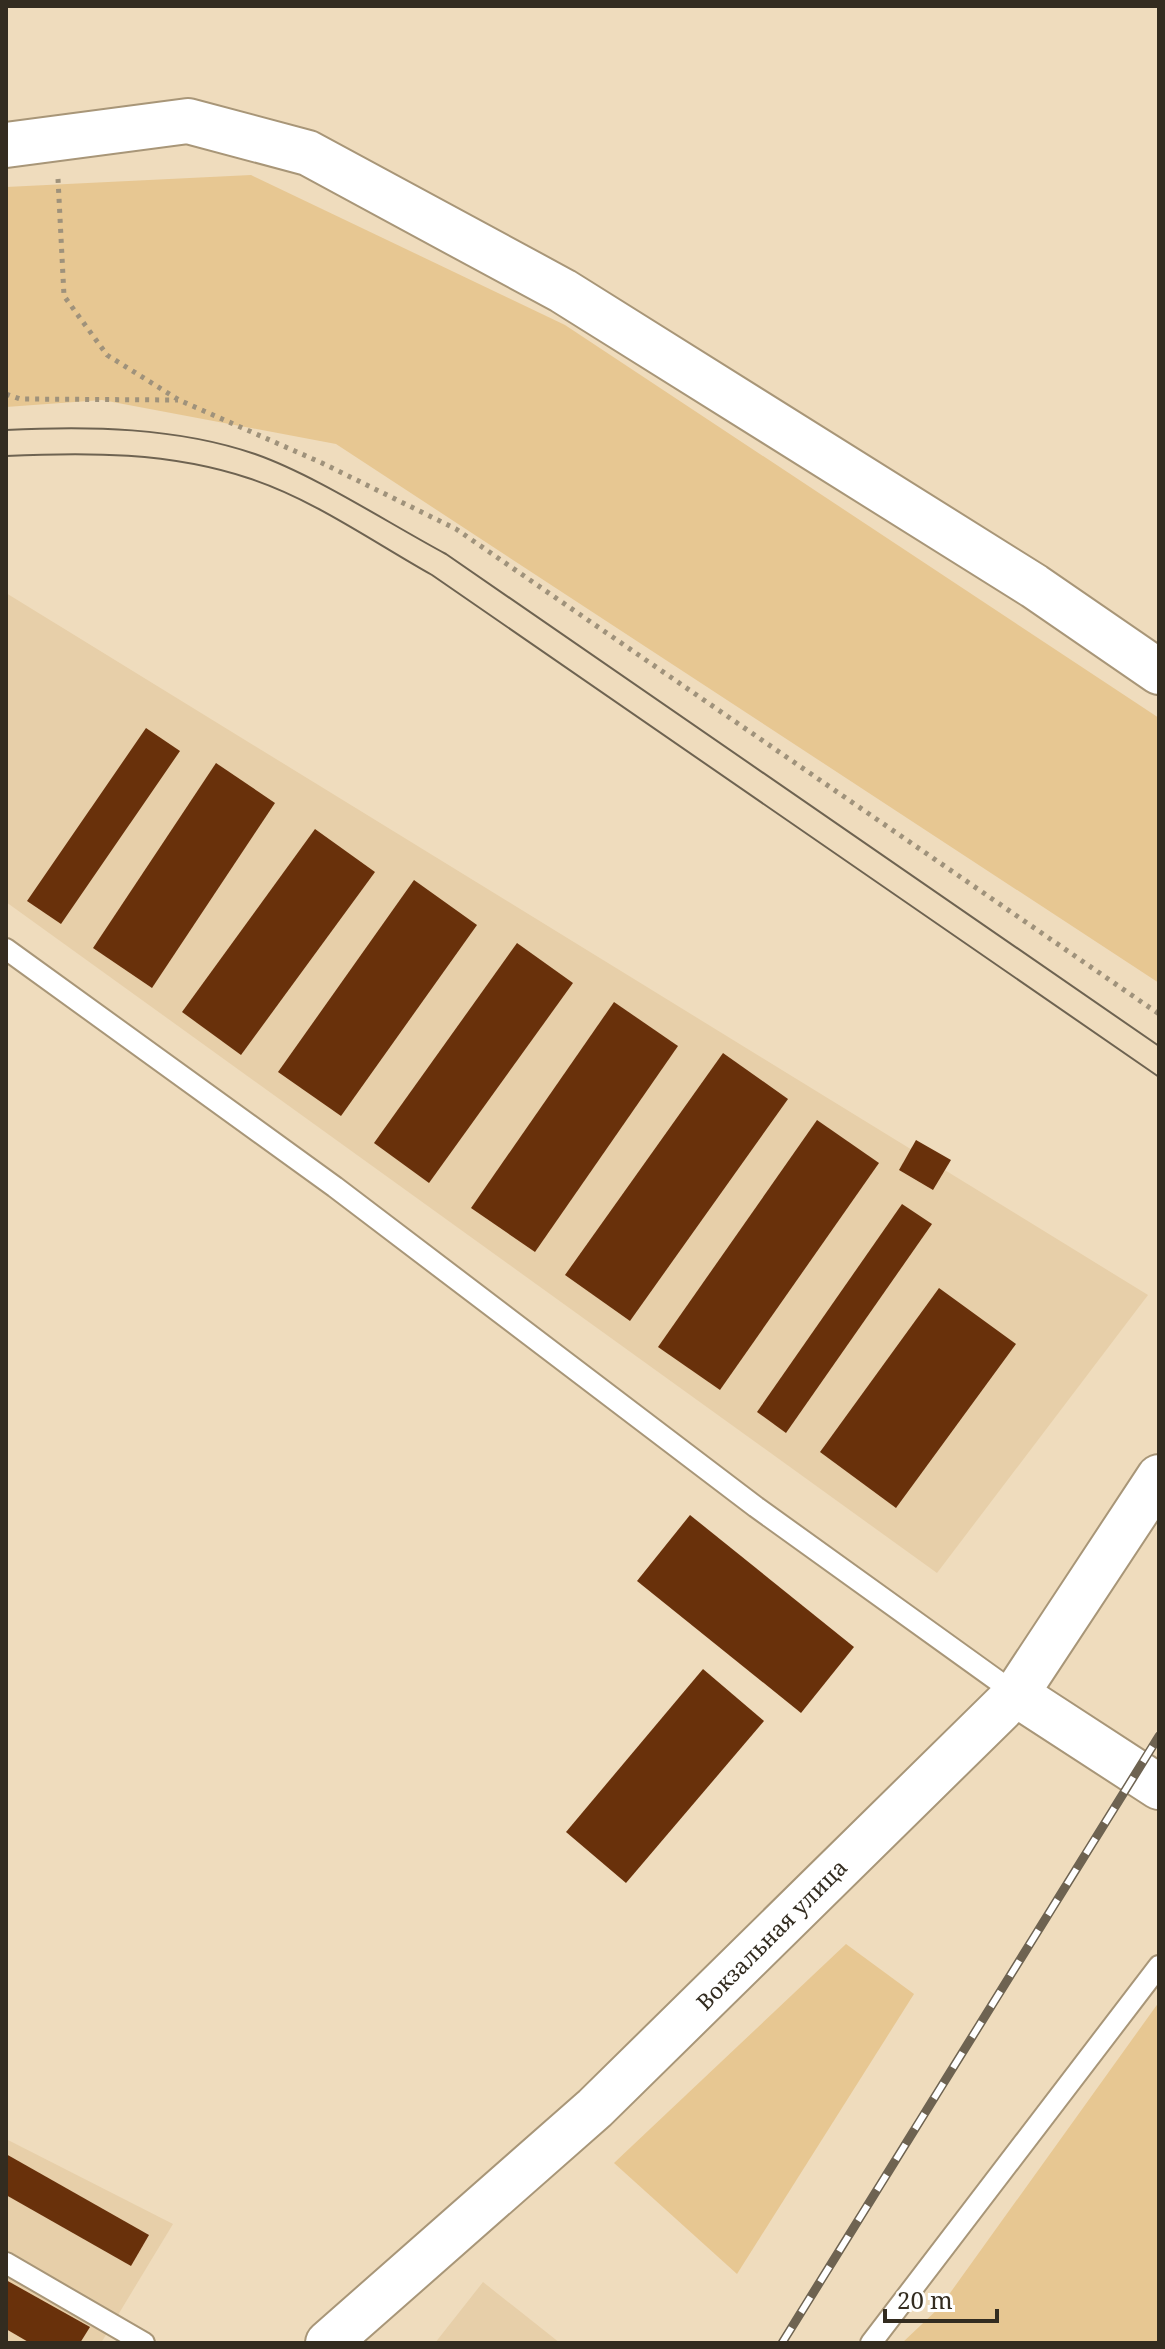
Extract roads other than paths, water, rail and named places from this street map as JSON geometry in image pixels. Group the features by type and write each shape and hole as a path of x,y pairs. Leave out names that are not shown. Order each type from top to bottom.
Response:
{"street":[{"path":"6,145 188,121 308,153 563,291 1034,586 1159,672"},
{"name":"Вокзальная улица","path":"328,2343 595,2108 1016,1694 1159,1477"},
{"path":"1016,1694 1159,1787"}],"lane":[{"path":"6,949 335,1187 756,1507 1016,1694"},
{"path":"877,2341 1159,1966"},
{"path":"6,2263 144,2343"}],"tram line":[{"path":"6,430 132,430 194,438 255,454 327,487 446,554 1159,1046"},
{"path":"6,456 98,454 189,463 248,478 319,509 432,575 1159,1077"}],"railway":[{"path":"782,2343 1159,1736"}]}
